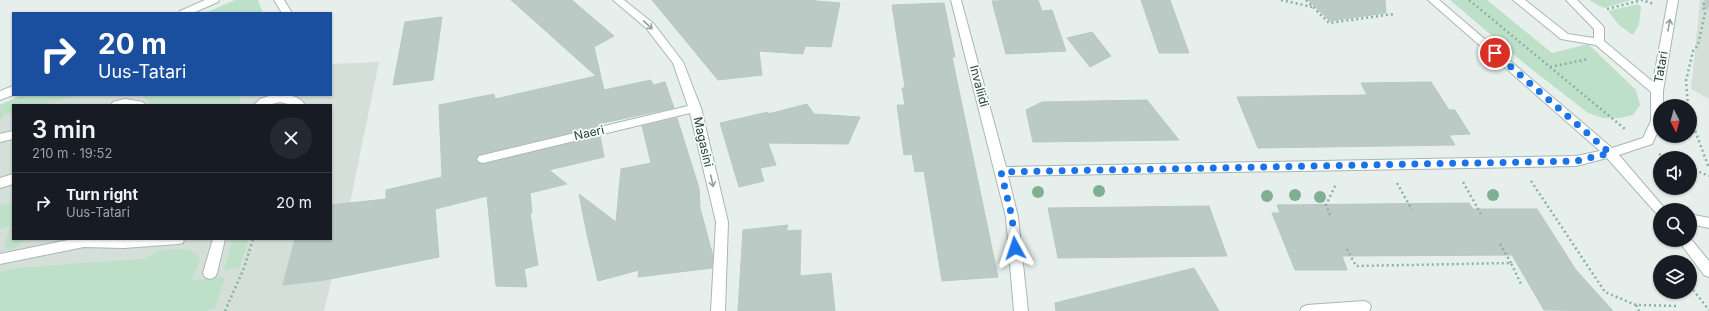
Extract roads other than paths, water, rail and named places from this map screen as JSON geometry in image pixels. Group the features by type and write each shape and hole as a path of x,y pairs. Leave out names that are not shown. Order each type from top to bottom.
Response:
{"street":[{"path":"186,12 214,0"},
{"path":"279,0 285,12"},
{"name":"Magasini","path":"618,0 650,26 678,62 695,108 722,222 718,311"},
{"name":"Invaliidi","path":"956,0 1012,217 1021,311"},
{"path":"1433,0 1610,153 1654,203"},
{"path":"1518,0 1565,37 1599,42 1657,91"},
{"path":"1571,0 1599,28 1599,42"},
{"name":"Tatari","path":"1610,153 1648,141 1657,121 1657,91 1672,5"},
{"path":"0,96 12,90"},
{"path":"261,104 266,100 282,97 297,104"},
{"path":"120,104 132,104"},
{"name":"Naeri","path":"484,159 695,108"},
{"path":"0,138 12,135"},
{"path":"1001,172 1576,161 1610,153"},
{"path":"0,183 12,179"},
{"path":"1697,220 1709,223"},
{"path":"0,259 87,241 124,243 164,240"},
{"path":"210,273 219,240"},
{"path":"1690,247 1709,271"},
{"path":"1307,311 1364,307"}],"tunnel":[{"path":"1704,3 1709,4"}]}
